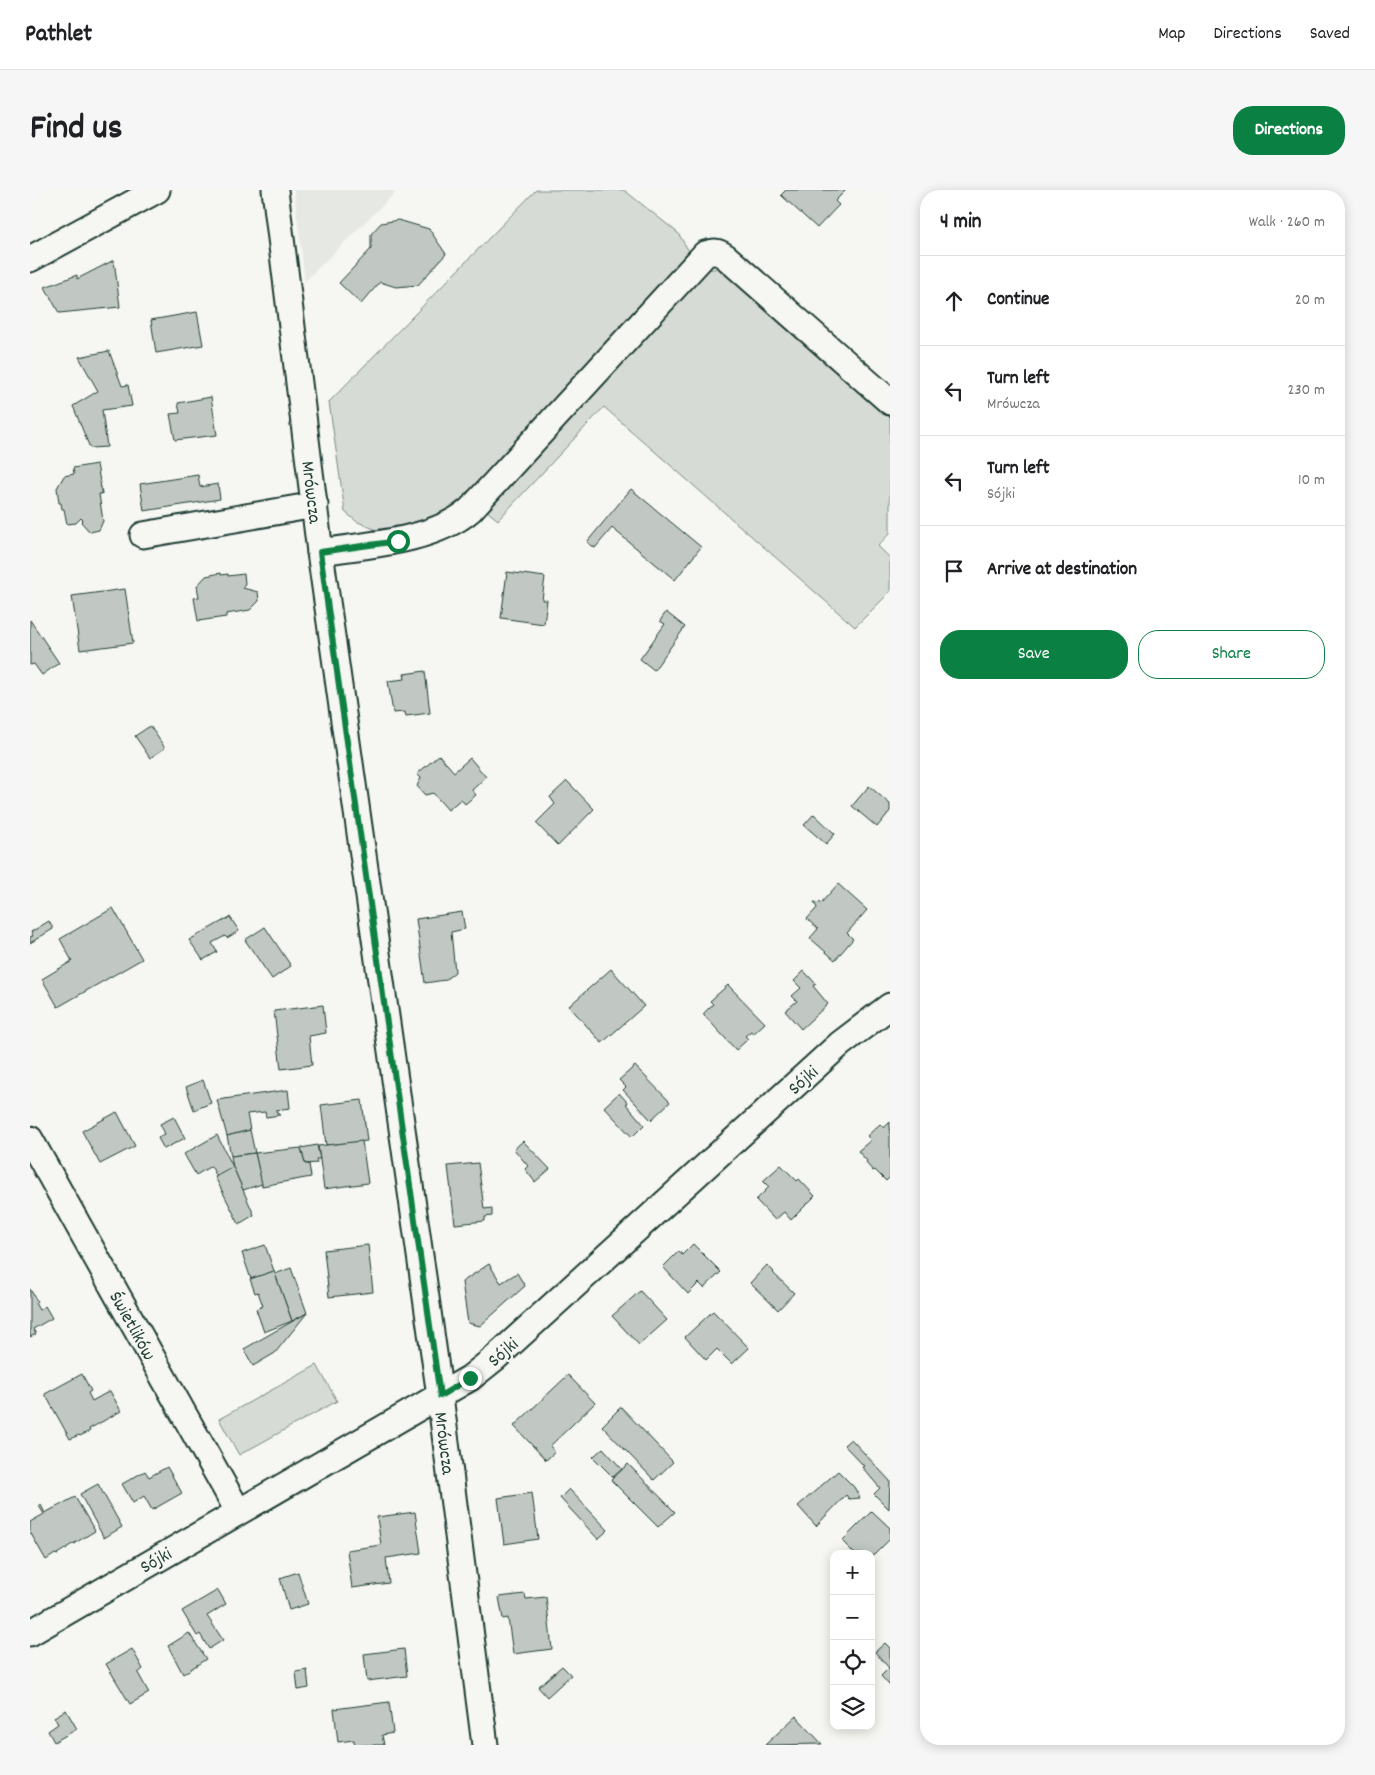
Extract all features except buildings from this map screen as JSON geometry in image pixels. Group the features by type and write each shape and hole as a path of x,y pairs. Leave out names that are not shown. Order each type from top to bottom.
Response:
{"street":[{"path":"30,259 157,190"},
{"name":"Mrówcza","path":"275,190 320,552 440,1396 485,1745"},
{"path":"320,552 398,541 461,517 470,510 705,254 712,252 720,252 726,257 890,402"},
{"path":"143,534 315,505"},
{"name":"Sójki","path":"30,1632 470,1378 495,1358 840,1044 890,1006"},
{"name":"Świetlików","path":"30,1139 238,1511"}],"shaded area":[{"path":"294,190 398,190 305,281"},
{"path":"536,190 624,190 678,233 690,253 452,511 417,524 378,531 356,521 345,512 329,402"},
{"path":"726,267 890,417 890,533 878,546 890,558 890,592 855,627 604,407 498,520 482,507 700,271"},
{"path":"317,1365 337,1401 239,1455 219,1419"}],"route":[{"path":"398,541 320,552 440,1396 470,1378"}]}
